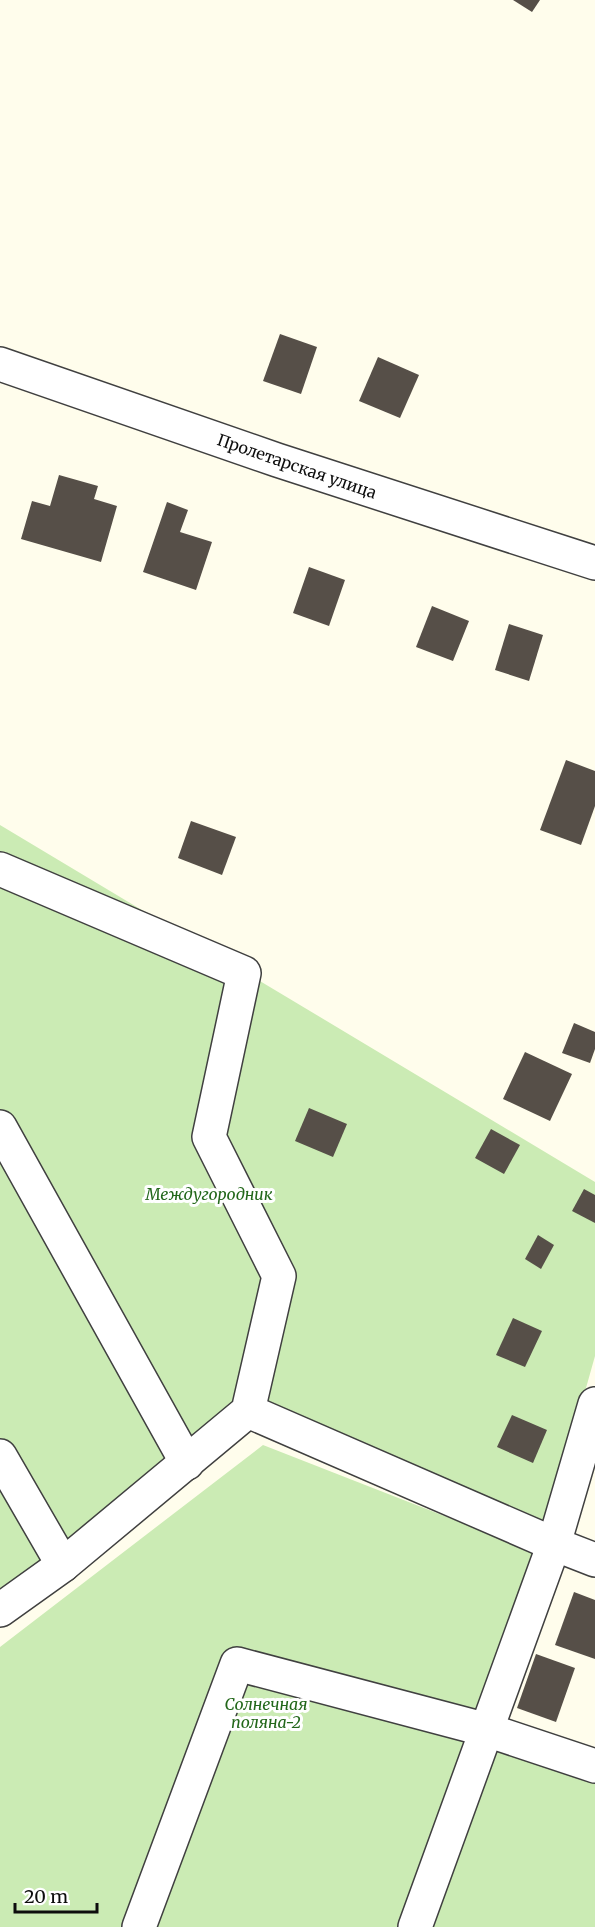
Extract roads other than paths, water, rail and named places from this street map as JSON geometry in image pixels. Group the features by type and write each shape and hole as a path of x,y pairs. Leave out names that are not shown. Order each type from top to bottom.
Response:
{"street":[{"name":"Пролетарская улица","path":"0,364 277,460 595,564"},
{"path":"0,869 244,973 209,1137 279,1276 248,1411 63,1565 0,1610"},
{"path":"0,1127 187,1463"},
{"path":"415,1927 554,1544 595,1404"},
{"path":"248,1411 595,1560"},
{"path":"0,1456 63,1565"},
{"path":"139,1927 237,1664 487,1730 595,1766"}],"park label":[{"name":"Междугородник","path":"209,1194"},
{"name":"Солнечная поляна-2","path":"266,1713"}]}
